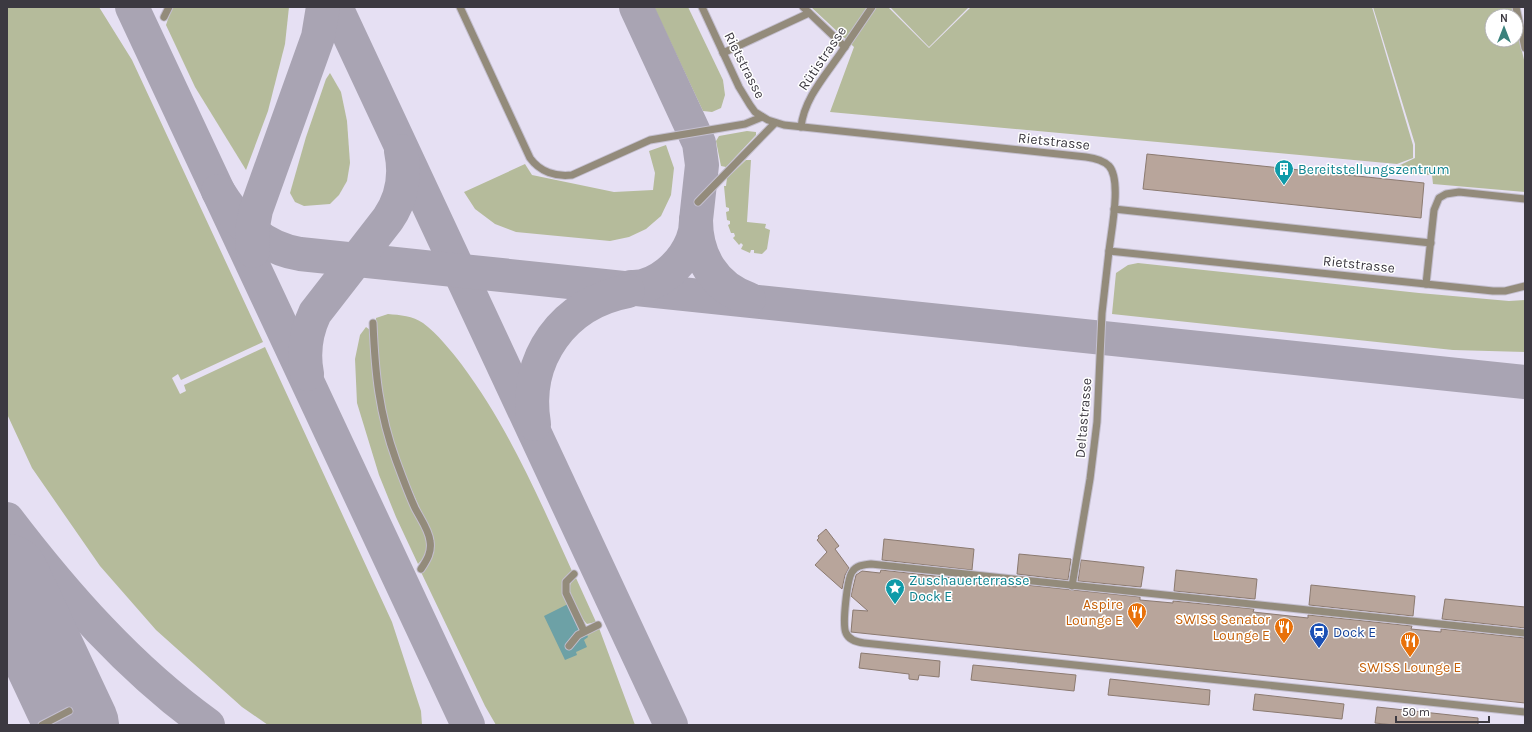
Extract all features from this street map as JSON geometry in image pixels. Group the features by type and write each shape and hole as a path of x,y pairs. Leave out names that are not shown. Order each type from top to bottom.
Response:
{"lane":[{"path":"164,17 169,7"},
{"path":"460,7 530,158 534,164 544,171 560,175 572,175 638,144 650,140 745,124 762,116"},
{"path":"803,7 845,47"},
{"name":"Rütistrasse","path":"801,127 805,107 872,7"},
{"path":"1516,7 1525,48"},
{"name":"Rietstrasse","path":"705,8 723,53 744,96 756,112 775,123 1095,159 1103,162 1113,172 1116,189 1109,251 1494,291 1505,291 1525,286"},
{"path":"723,53 809,13"},
{"path":"698,202 775,123"},
{"path":"1426,284 1434,210 1439,198 1446,194 1459,192 1525,199"},
{"path":"1114,209 1431,243"},
{"name":"Deltastrasse","path":"1072,586 1090,479 1097,422 1102,313 1109,251"},
{"path":"373,323 375,364 385,426 396,460 413,503 430,538 430,554 421,568"},
{"path":"1525,633 871,564 860,565 853,571 848,581 844,628 846,633 853,641 864,643 1525,712"},
{"path":"574,574 566,582 566,593 584,631"},
{"path":"569,646 578,635 598,625"},
{"path":"42,725 68,711"}],"shaded area":[{"path":"7,7 99,7 132,60 263,342 181,380 178,374 172,378 180,394 186,391 184,385 265,347 392,622 421,711 422,725 268,725 242,707 156,630 100,566 32,468 7,414"},
{"path":"172,7 289,7 285,44 268,111 246,170 195,87 166,25"},
{"path":"654,7 688,7 723,80 725,95 721,108 712,112 703,111"},
{"path":"811,7 888,7 929,48 971,7 1372,7 1413,145 1413,158 1397,164 830,112 854,47"},
{"path":"890,7 969,7 929,47"},
{"path":"1373,7 1512,7 1484,8 1484,48 1521,48 1525,64 1525,192 1433,184 1432,175 1396,173 1398,166 1415,158 1415,144"},
{"path":"330,73 341,92 347,121 350,163 347,181 339,195 330,204 304,206 295,202 290,193 306,137 326,79"},
{"path":"747,131 756,132 756,135 726,167 721,166 716,141 719,136"},
{"path":"666,145 674,168 671,195 661,216 646,229 629,237 610,241 516,232 495,224 475,209 464,192 525,164 532,175 614,192 653,190 655,173 649,151"},
{"path":"746,160 751,160 747,222 766,224 765,228 770,230 767,249 762,254 754,253 754,250 751,250 750,253 741,249 743,245 741,243 739,245 733,238 735,236 734,233 731,233 728,225 730,224 730,221 727,220 726,212 729,211 729,208 726,207 724,186 726,186 727,178"},
{"path":"1138,263 1419,293 1509,301 1525,300 1525,352 1453,350 1112,314 1116,273 1128,265"},
{"path":"388,314 411,317 423,323 434,332 462,365 495,414 523,465 572,571 565,579 562,588 577,624 579,638 599,628 635,725 496,725 485,706 421,572 428,564 432,556 434,547 433,536 403,469 391,434 380,388 376,318"},
{"path":"366,327 370,330 374,384 382,423 428,543 425,555 418,564 396,517 379,475 357,403 355,359 360,335"},
{"path":"576,578 596,622 587,624 575,606 570,585"},
{"path":"572,602 588,637 584,640 587,647 576,652 577,655 565,660 544,616"}],"building":[{"name":"Bereitstellungszentrum","path":"1147,154 1424,183 1421,218 1143,189"},
{"path":"826,529 839,546 835,549 849,568 845,575 842,589 815,565 827,552 817,540 819,538 818,536"},
{"path":"884,539 974,549 972,570 882,560"},
{"path":"1019,554 1071,559 1068,580 1017,574"},
{"path":"1081,560 1144,567 1141,587 1078,581"},
{"name":"Dock E","path":"881,570 971,580 971,582 1016,587 1016,584 1140,597 1140,600 1173,603 1173,601 1254,609 1253,612 1308,618 1308,615 1412,626 1411,629 1441,632 1441,629 1525,638 1525,703 851,632 853,610 868,611 851,596 856,575 862,571 880,573"},
{"path":"1176,570 1257,579 1255,599 1174,591"},
{"path":"1311,585 1415,596 1413,616 1309,605"},
{"path":"1445,599 1525,607 1525,628 1442,619"},
{"path":"861,653 940,661 939,677 919,675 918,680 909,679 909,674 859,668"},
{"path":"973,665 1076,675 1074,691 971,680"},
{"path":"1110,679 1210,690 1209,705 1108,695"},
{"path":"1255,694 1344,704 1342,719 1253,710"},
{"path":"1377,707 1478,718 1478,725 1394,725 1375,723"}],"taxiway":[{"path":"132,7 468,725"},
{"path":"253,251 252,231 256,210 318,37 323,7"},
{"path":"336,7 671,725"},
{"path":"636,7 699,143 702,165 696,220"},
{"path":"307,374 305,350 307,335 315,313 388,219 397,203 403,178 401,151"},
{"path":"218,191 233,213 262,240 286,251 300,254 1525,382"},
{"path":"631,287 641,286 659,279 676,266 688,250 692,241 696,220 699,246 709,268 726,287 749,299"},
{"path":"534,424 532,400 535,377 542,356 553,337 567,321 585,308 605,297 628,291"},
{"path":"7,519 52,575 100,630 152,680 208,725"}],"runway":[{"path":"7,576 77,725"}],"place":[{"name":"Bereitstellungszentrum","path":"1284,186"},
{"name":"Zuschauerterrasse Dock E","path":"895,605"},
{"name":"Aspire Lounge E","path":"1137,629"},
{"name":"SWISS Senator Lounge E","path":"1284,644"},
{"name":"Dock E","path":"1319,649"},
{"name":"SWISS Lounge E","path":"1410,658"}]}
